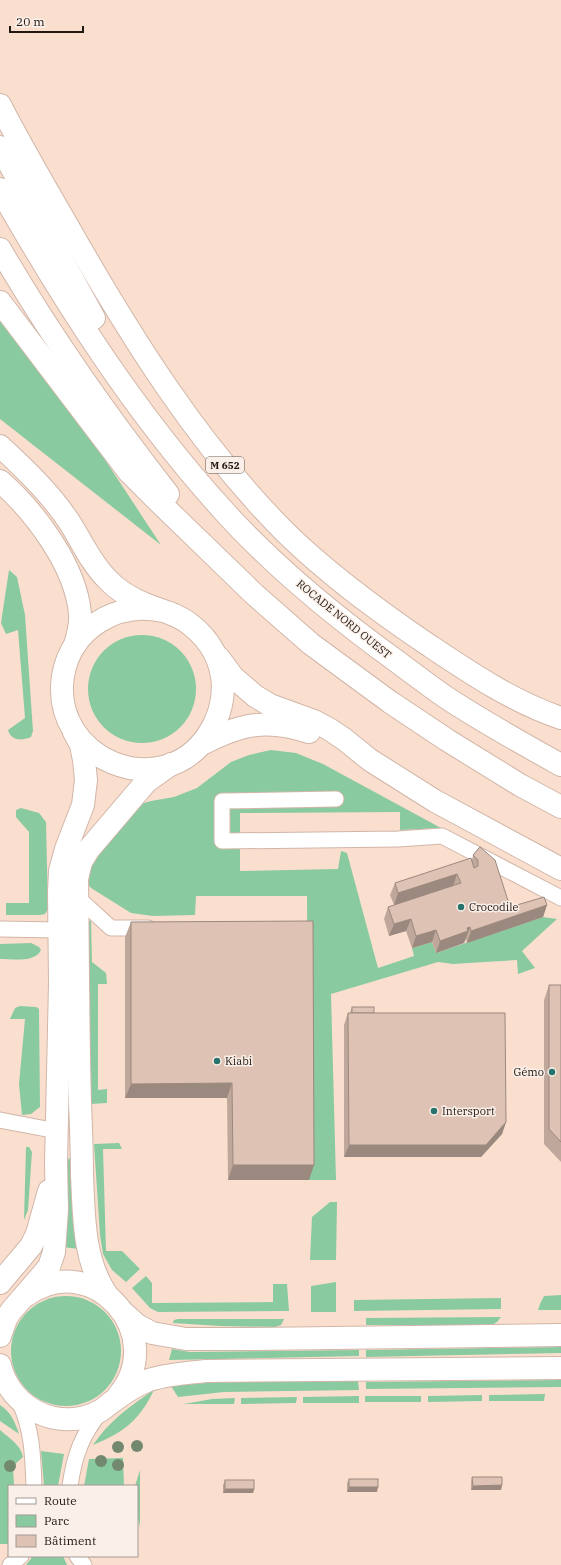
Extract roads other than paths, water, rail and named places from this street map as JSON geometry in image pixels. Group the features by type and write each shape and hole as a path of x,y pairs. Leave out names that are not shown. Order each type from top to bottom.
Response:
{"main road":[{"name":"M 652","path":"0,105 73,236 129,330 199,431 253,498 309,554 336,578 388,617 437,651 490,684 521,702 561,718"},
{"path":"0,147 159,434"},
{"name":"M 652","path":"0,189 58,286 128,392 159,434"},
{"path":"0,249 55,337 128,442 225,566"},
{"path":"0,302 129,472 254,594 311,644 390,702 447,740 520,785 561,807"},
{"name":"ROCADE NORD OUEST","path":"159,434 243,532 316,599 361,635 445,696 561,765"},
{"path":"0,446 52,499 70,523 96,566 107,579 120,591 133,598 188,622 202,634 233,677 256,696 270,705 314,721 329,729 370,760 435,801 561,869"},
{"path":"0,481 29,510 46,531 70,577 78,602 80,616 75,645"},
{"path":"0,1336 9,1315 49,1266 54,1252 57,1210 56,1163 60,983 60,871 66,850 83,805 86,774 81,745 67,717 62,690 65,666 75,645 87,630 109,615 136,608 163,611"},
{"path":"199,746 217,720 222,700 221,673 217,658 212,649"},
{"path":"107,1295 96,1275 90,1259 86,1233 79,1057 77,879 81,862 88,849 146,782 199,746 232,730 252,724 282,725 315,735 370,760"},
{"path":"74,732 88,749 107,761 117,765 139,769 156,768 171,764"},
{"path":"0,1283 31,1246 37,1234 56,1163"},
{"path":"23,1298 47,1285 64,1282 82,1284 107,1295 114,1300 125,1314 137,1325 152,1333 186,1339 561,1335"},
{"path":"112,1402 126,1384 135,1358 135,1340 125,1314"},
{"path":"0,1365 7,1384 19,1400 34,1411 52,1418 62,1419 82,1418 100,1411 112,1402 148,1381 165,1375 183,1373 206,1371 561,1368"}],"lane":[{"path":"336,800 222,801 222,841 398,839 442,836 561,898"},
{"path":"77,897 111,928 165,928"},
{"path":"0,929 59,930"},
{"path":"0,1120 57,1131"},
{"path":"19,1400 26,1415 30,1430 34,1485"},
{"path":"70,1485 76,1453 82,1438 98,1416 112,1402"},
{"path":"10,1565 20,1557"},
{"path":"78,1557 84,1565"}],"place":[{"name":"Crocodile","path":"461,907"},
{"name":"Kiabi","path":"217,1061"},
{"name":"Gémo","path":"552,1072"},
{"name":"Intersport","path":"434,1111"}]}
